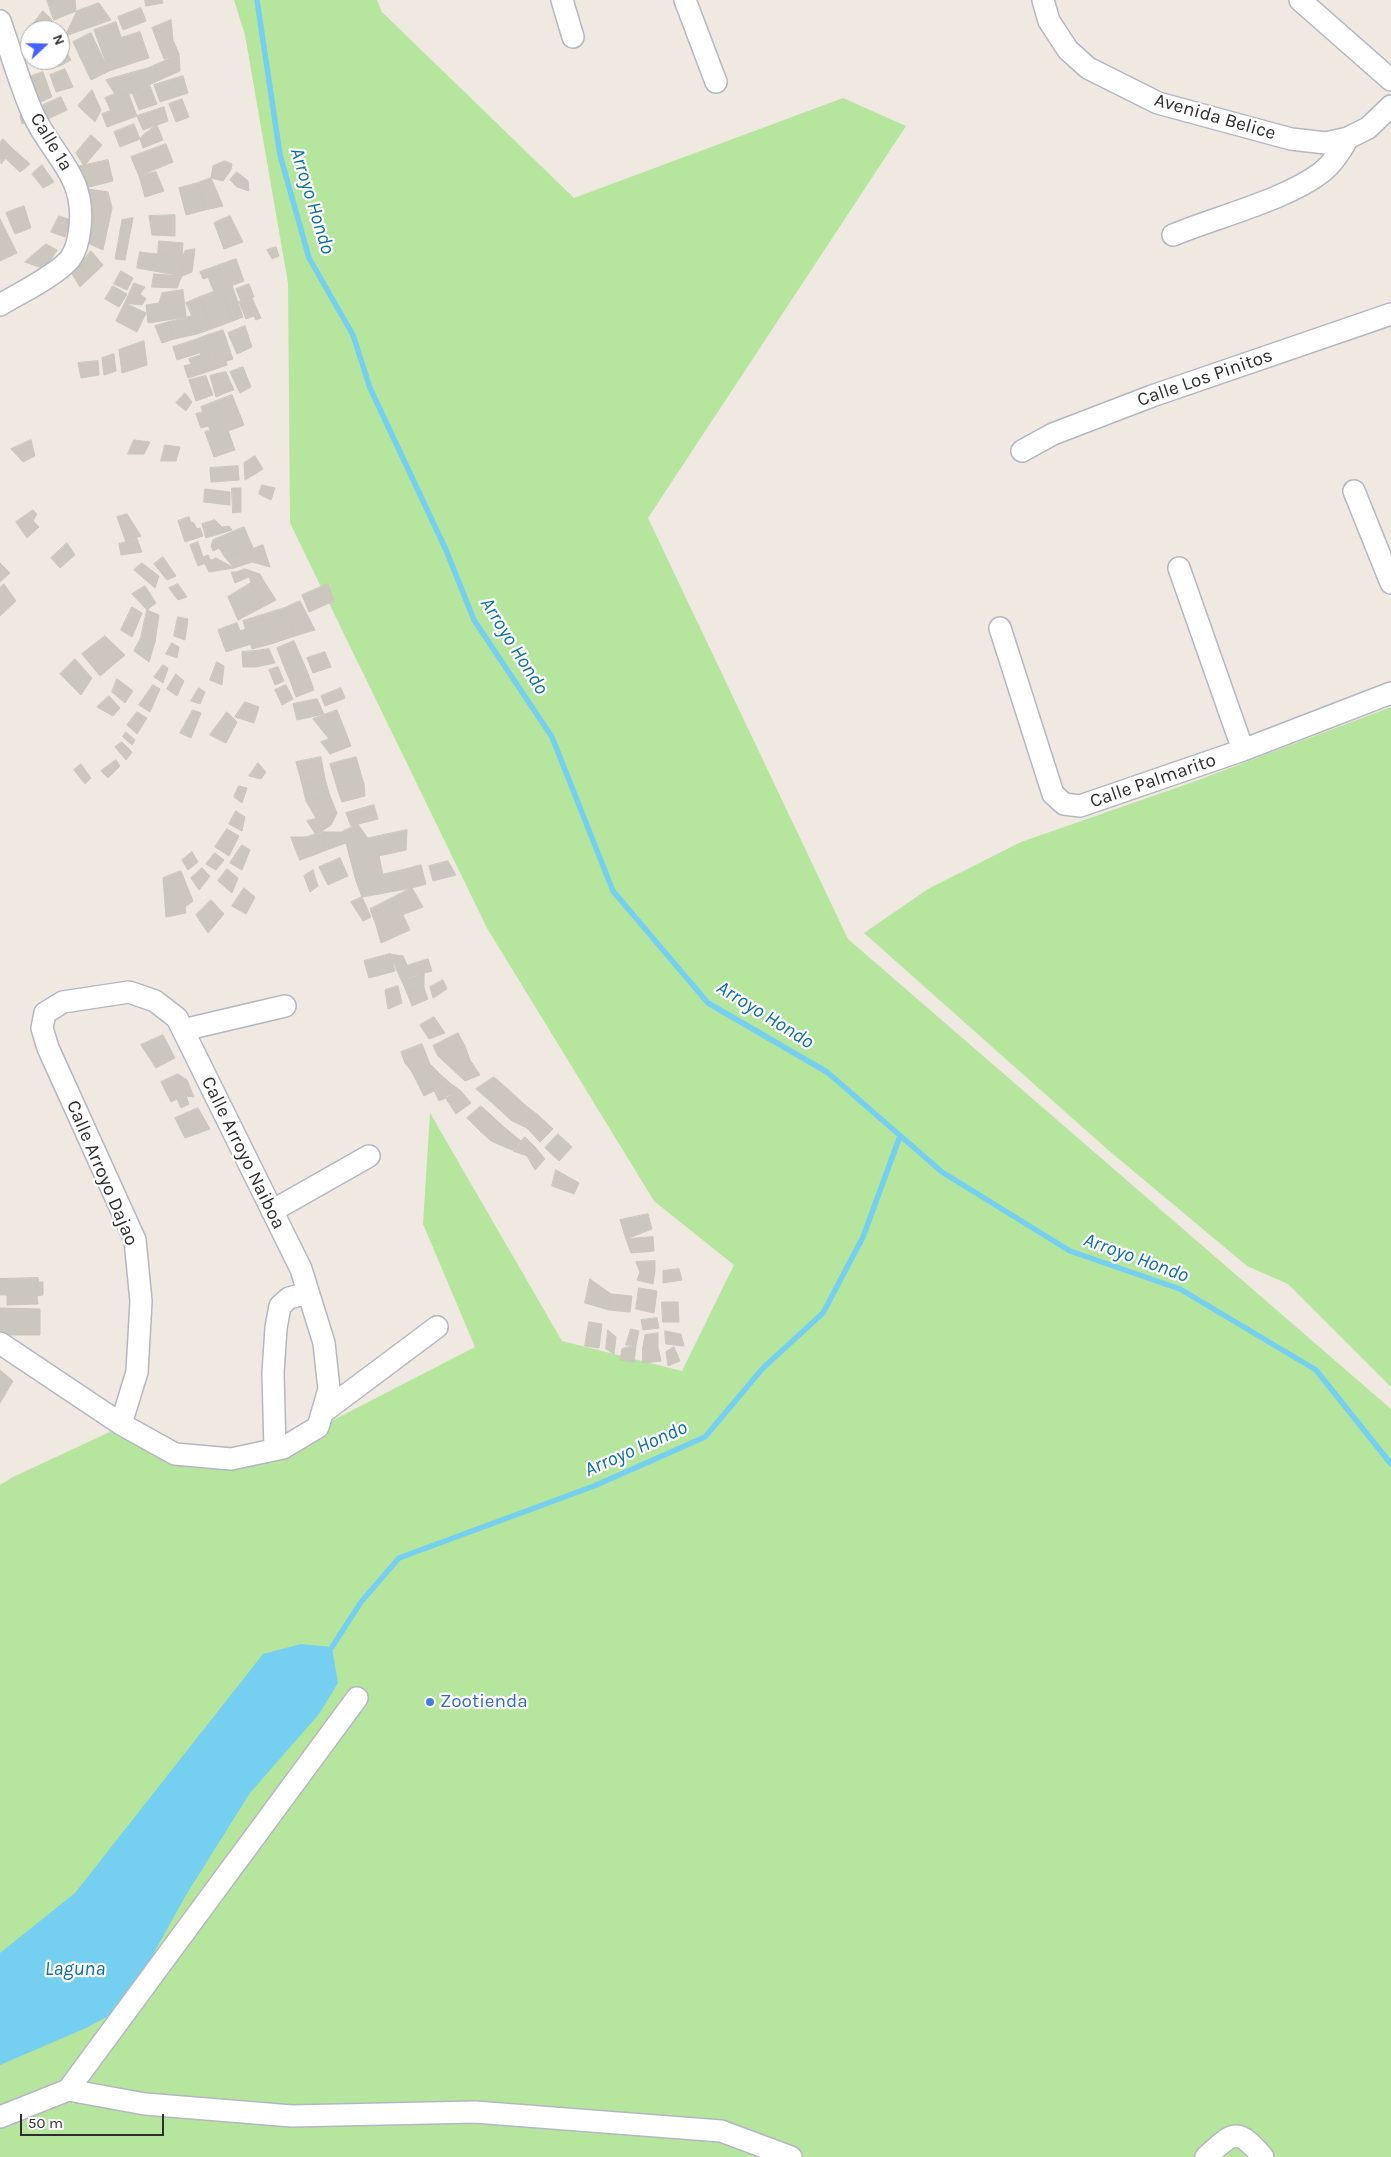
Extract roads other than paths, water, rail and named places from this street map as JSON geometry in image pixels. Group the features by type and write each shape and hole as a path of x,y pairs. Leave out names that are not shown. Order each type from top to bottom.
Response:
{"street":[{"path":"562,0 573,37"},
{"path":"685,0 716,82"},
{"name":"Avenida Belice","path":"1043,0 1049,21 1068,50 1088,68 1158,103 1292,139 1326,143 1348,138 1368,128 1391,106"},
{"path":"1300,0 1391,80"},
{"name":"Calle 1a","path":"0,21 32,112 71,173 79,197 82,216 79,236 71,258 62,267 0,305"},
{"path":"1173,235 1295,188 1331,164 1348,138"},
{"name":"Calle Los Pinitos","path":"1022,451 1053,434 1152,396 1391,314"},
{"path":"1354,491 1391,583"},
{"path":"1179,568 1243,750"},
{"name":"Calle Palmarito","path":"1000,628 1053,794 1064,804 1080,806 1243,750 1391,693"},
{"name":"Calle Arroyo Naiboa","path":"45,1014 63,1002 128,992 155,1001 177,1018 301,1269 324,1343 329,1389 320,1420"},
{"path":"183,1030 285,1006"},
{"name":"Calle Arroyo Dajao","path":"45,1014 42,1028 48,1048 135,1240 140,1301 137,1372 121,1424"},
{"path":"272,1211 370,1156"},
{"path":"275,1449 273,1374 276,1328 280,1306 289,1298 308,1293"},
{"path":"0,1343 121,1424 175,1454 231,1459 283,1448 437,1326"},
{"path":"0,2117 68,2090 357,1698"},
{"path":"68,2090 145,2104 292,2116 475,2112 720,2132 792,2157"},
{"path":"1206,2157 1229,2136 1239,2136 1249,2141 1262,2157"}],"water":[{"name":"Laguna","path":"301,1644 332,1647 338,1683 319,1714 250,1793 186,1895 146,1967 118,2011 86,2028 0,2065 0,1953 75,1893 263,1654"}],"waterway":[{"name":"Arroyo Hondo","path":"257,0 280,155 309,258 353,335 370,388 446,550 474,620 552,737 613,891 708,1003 827,1072 942,1172 1070,1251 1180,1289 1316,1370 1391,1464"},
{"name":"Arroyo Hondo","path":"332,1647 361,1602 399,1558 594,1486 705,1437 763,1368 823,1313 863,1237 900,1136"}],"place":[{"name":"Zootienda","path":"430,1702"}]}
